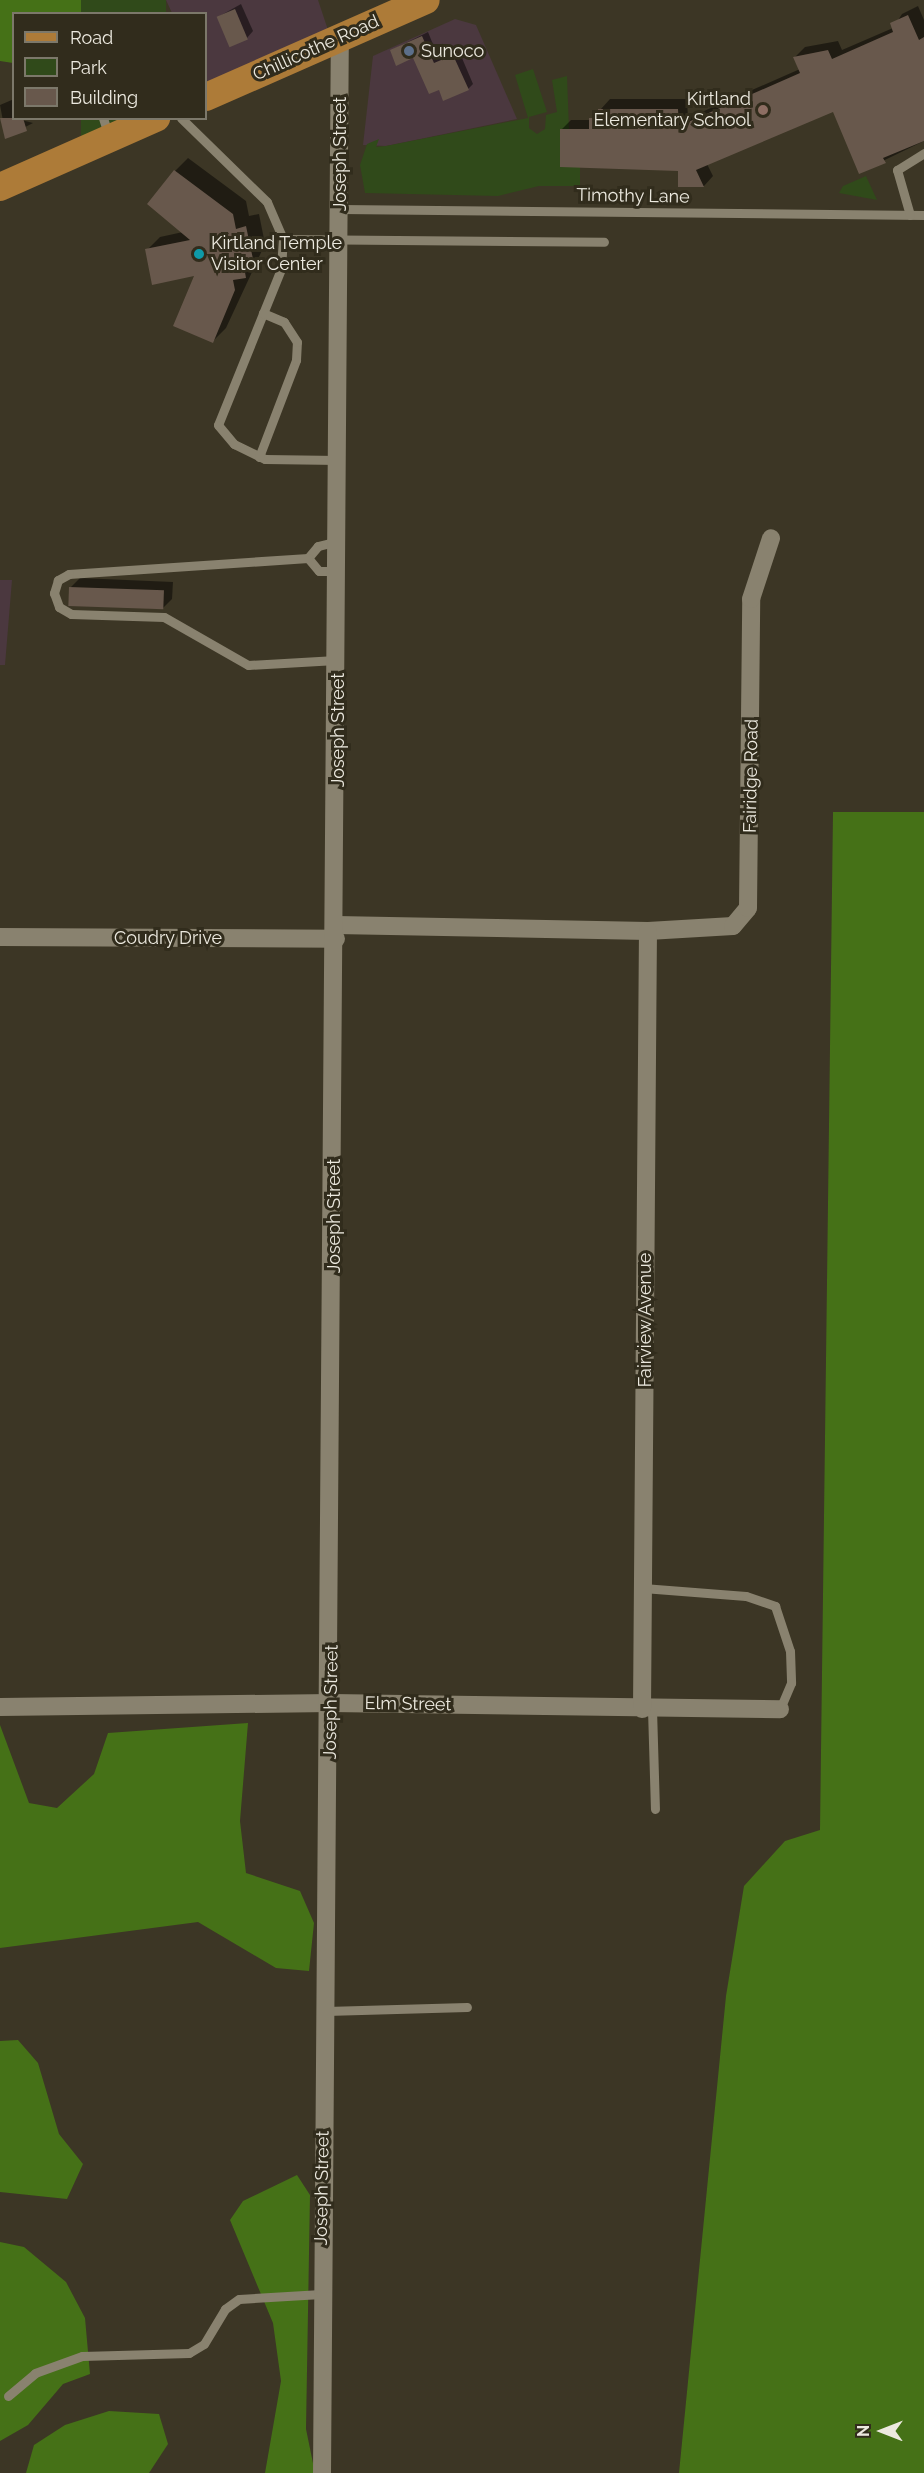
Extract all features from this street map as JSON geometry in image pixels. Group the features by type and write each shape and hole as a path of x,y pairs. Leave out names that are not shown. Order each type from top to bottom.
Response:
{"main road":[{"name":"Chillicothe Road","path":"210,92 426,0"},
{"path":"0,187 107,129 147,120"}],"street":[{"name":"Joseph Street","path":"322,2473 319,2394 331,1703 341,237 340,38"},
{"name":"Fairidge Road","path":"648,931 733,926 748,908 752,599 771,538"},
{"name":"Coudry Drive","path":"0,937 336,932 648,931"},
{"name":"Fairview Avenue","path":"647,1709 643,1588 648,931"},
{"name":"Elm Street","path":"0,1707 331,1703 780,1709"}],"lane":[{"path":"183,120 203,145 267,202 283,239 280,269 218,425 234,444 259,457 276,460 339,460"},
{"path":"910,215 897,170 924,153"},
{"name":"Timothy Lane","path":"341,209 924,215"},
{"path":"283,239 341,237 604,242"},
{"path":"259,457 296,360 297,342 284,322 263,313"},
{"path":"338,660 248,665 230,659 196,630 164,617 71,614 58,607 54,594 58,580 69,574 308,558 318,546 339,541"},
{"path":"308,558 319,571 339,571"},
{"path":"643,1588 746,1596 775,1606 790,1651 791,1683 780,1709"},
{"path":"647,1709 655,1809"},
{"path":"326,2012 467,2007"},
{"path":"8,2396 35,2373 82,2356 189,2353 204,2343 225,2309 239,2299 321,2294"}],"shaded area":[{"path":"166,0 318,0 330,36 207,89 207,12 172,12"},
{"path":"455,19 476,25 517,119 386,146 363,145 373,56"},
{"path":"0,580 12,580 5,665 0,665"}],"green space":[{"path":"0,0 81,0 81,12 12,12 12,63 0,61"},
{"path":"81,0 166,0 166,12 81,12"},
{"path":"533,69 547,112 529,117 529,128 537,134 545,129 546,115 557,112 552,80 567,76 569,129 560,129 560,167 580,157 580,186 539,186 498,196 365,193 360,165 367,144 379,139 376,147 386,146 528,118 515,75"},
{"path":"81,120 138,120 81,146"},
{"path":"866,176 877,200 839,193 843,186"},
{"path":"833,812 924,812 924,2473 679,2473 726,1996 744,1886 785,1841 820,1830"},
{"path":"248,1723 240,1821 246,1873 300,1891 314,1923 309,1971 276,1968 198,1922 0,1948 0,1725 29,1803 57,1808 94,1774 108,1733"},
{"path":"18,2040 38,2063 59,2134 83,2164 67,2199 0,2192 0,2041"},
{"path":"297,2175 310,2195 306,2429 315,2473 265,2473 281,2381 273,2323 230,2220 243,2201"},
{"path":"0,2242 24,2247 66,2282 85,2318 90,2374 63,2384 28,2425 0,2441"},
{"path":"109,2411 159,2414 168,2444 149,2473 26,2473 34,2445 65,2425"}],"building":[{"path":"235,9 248,39 229,47 217,17"},
{"path":"908,15 919,40 924,37 924,141 883,158 886,163 859,174 833,112 696,170 704,187 678,187 678,171 560,167 560,129 589,129 589,118 598,118 598,109 678,109 679,126 800,73 793,57 828,50 832,59 893,32 890,23"},
{"path":"422,36 434,63 453,55 469,90 443,101 439,90 429,94 413,58 396,66 390,50"},
{"path":"0,118 24,120 27,131 5,139"},
{"name":"Kirtland Temple Visitor Center","path":"174,170 233,214 236,229 246,226 253,259 243,261 246,278 233,280 235,290 213,343 173,326 194,276 152,285 145,249 190,240 147,204"},
{"path":"69,587 164,590 163,609 68,606"}],"place":[{"name":"Sunoco","path":"409,51"},
{"name":"Kirtland Elementary School","path":"763,110"},
{"name":"Kirtland Temple Visitor Center","path":"199,254"}]}
